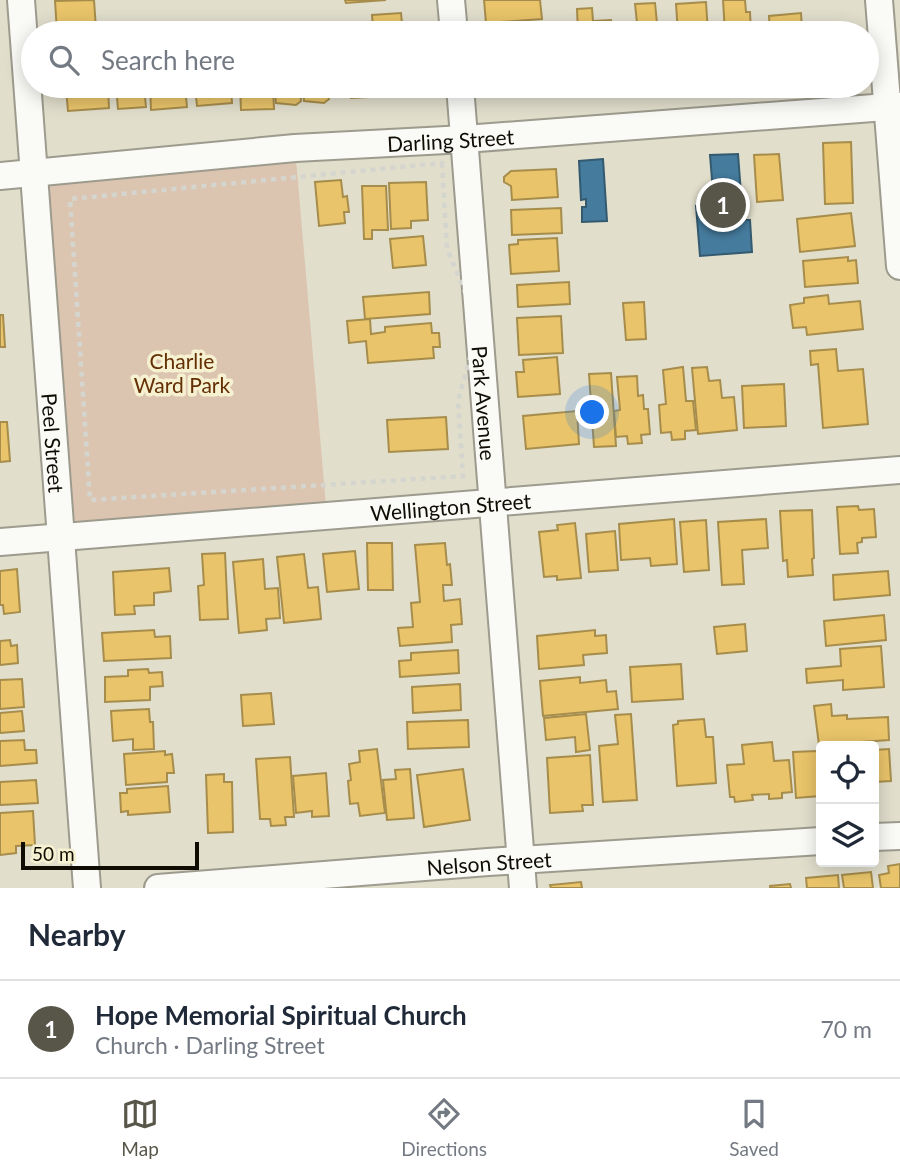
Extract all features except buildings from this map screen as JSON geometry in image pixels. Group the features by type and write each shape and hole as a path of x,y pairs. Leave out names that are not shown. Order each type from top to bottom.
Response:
{"street":[{"name":"Peel Street","path":"20,0 22,21"},
{"path":"451,0 453,21"},
{"path":"879,0 893,106 900,266"},
{"name":"Peel Street","path":"27,98 87,888"},
{"name":"Park Avenue","path":"461,98 523,888"},
{"name":"Darling Street","path":"0,176 295,148 465,139 893,106"},
{"name":"Wellington Street","path":"0,542 900,470"},
{"path":"879,837 900,836"},
{"name":"Nelson Street","path":"158,888 520,859 816,841"}],"path":[{"path":"442,163 447,249 479,325 458,401 463,476 90,500 70,199 442,163"}],"green space":[{"name":"Charlie Ward Park","path":"295,148 327,517 61,539 33,173"}],"place":[{"name":"Hope Memorial Spiritual Church","path":"723,205"}]}
